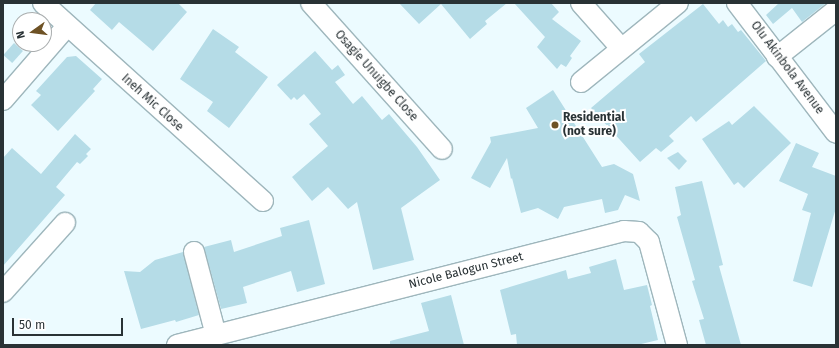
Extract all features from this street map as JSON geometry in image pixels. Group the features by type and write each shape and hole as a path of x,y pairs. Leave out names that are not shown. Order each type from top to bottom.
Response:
{"street":[{"name":"Ineh Mic Close","path":"43,3 263,201"},
{"name":"Osagie Unuigbe Close","path":"311,3 442,149"},
{"path":"581,3 621,48"},
{"path":"581,82 678,3"},
{"name":"Olu Akinbola Avenue","path":"738,3 777,57 836,133"},
{"path":"777,57 836,10"},
{"path":"3,100 67,26"},
{"path":"3,292 64,223"},
{"name":"Nicole Balogun Street","path":"177,345 624,231 639,232 649,242 677,345"},
{"path":"194,252 216,335"}],"building":[{"path":"96,3 178,3 187,12 153,51 119,22 112,30 90,10"},
{"path":"399,3 507,3 485,21 487,24 470,39 441,4 419,24"},
{"path":"514,3 551,3 559,12 552,19 581,41 570,56 572,58 566,67 561,64 557,69 537,47 545,37"},
{"path":"779,3 826,3 802,22 792,8 773,24 766,15"},
{"path":"703,4 719,24 723,20 728,27 732,24 738,32 741,30 766,61 696,122 691,116 669,136 674,141 661,152 656,148 640,162 591,108 645,62 639,54"},
{"path":"213,29 239,47 235,52 268,77 229,128 207,111 213,102 180,79"},
{"path":"12,45 12,52 22,52 12,63 3,55"},
{"path":"315,51 332,70 338,65 345,75 335,82 353,104 362,96 382,120 389,114 417,147 440,180 401,208 414,260 373,270 357,202 348,209 328,187 312,201 292,177 328,146 309,124 321,114 304,94 297,100 294,97 291,100 277,85"},
{"path":"76,56 102,79 93,89 95,91 58,131 31,105 41,95 36,91 67,57"},
{"path":"553,90 602,167 614,164 633,174 640,201 625,195 618,210 605,213 602,199 564,207 558,219 538,208 521,213 512,178 511,179 507,158 490,188 471,178 491,142 490,137 538,128 526,108"},
{"path":"754,106 791,143 744,188 738,182 734,185 702,139 729,121 732,125"},
{"path":"75,134 91,149 86,154 88,156 80,164 77,162 56,187 65,195 3,266 3,158 12,148 41,174"},
{"path":"796,143 819,153 812,167 836,176 836,208 812,287 793,281 811,213 802,210 808,194 779,181"},
{"path":"678,152 687,161 679,170 667,158"},
{"path":"702,181 723,265 719,266 741,345 706,345 699,320 704,319 692,281 695,280 677,217 681,215 675,187"},
{"path":"309,220 325,284 297,292 291,271 243,287 247,303 221,309 204,247 231,240 234,252 282,236 280,228"},
{"path":"183,252 199,315 176,322 175,320 141,329 124,271 140,272 155,260"},
{"path":"616,259 624,290 647,285 658,340 637,345 517,345 516,334 511,335 500,290 566,270 568,279 591,273 589,267"},
{"path":"451,295 464,345 390,345 390,341 429,331 421,303"}],"place":[{"name":"Residential (not sure)","path":"555,125"}]}
